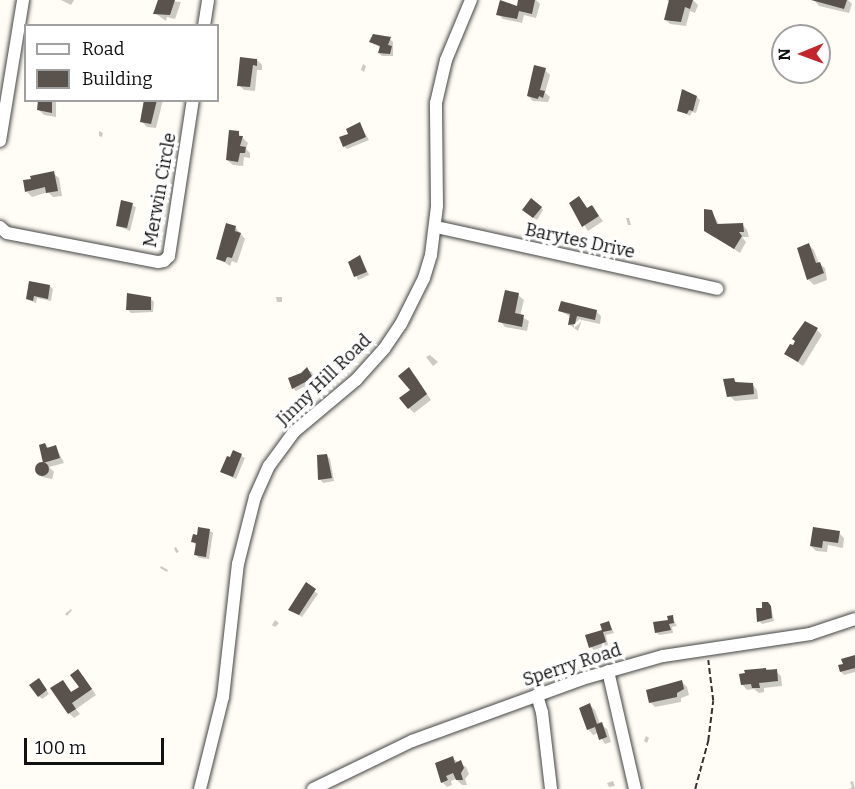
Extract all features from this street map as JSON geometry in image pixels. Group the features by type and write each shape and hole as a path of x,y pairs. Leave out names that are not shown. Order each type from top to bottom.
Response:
{"street":[{"path":"0,141 3,99 23,0"},
{"path":"204,24 208,0"},
{"name":"Jinny Hill Road","path":"200,789 223,697 238,564 255,497 269,466 294,432 369,367 401,324 424,278 436,227 436,103 446,60 471,0"},
{"name":"Merwin Circle","path":"0,227 7,233 158,262 164,261 169,256 193,102"},
{"name":"Barytes Drive","path":"436,227 717,289"},
{"name":"Sperry Road","path":"313,789 412,741 608,671 653,658 707,648 810,634 855,619"},
{"path":"608,671 635,789"},
{"path":"537,695 542,712 551,789"}],"path":[{"path":"695,789 708,741 713,701 707,648"}],"building":[{"path":"158,0 175,0 170,15 153,14"},
{"path":"500,0 517,6 518,0 535,0 532,14 519,11 517,19 496,15"},
{"path":"669,0 693,0 690,9 685,7 681,22 664,20"},
{"path":"811,0 847,0 844,9"},
{"path":"373,34 391,37 388,45 392,46 390,54 378,53 380,46 369,42"},
{"path":"240,57 257,59 257,66 253,65 250,87 237,86"},
{"path":"534,65 546,68 540,90 545,91 543,98 539,96 538,99 527,96"},
{"path":"682,89 697,96 693,111 689,110 687,114 677,111"},
{"path":"38,102 52,102 52,113 37,110"},
{"path":"144,102 156,102 151,124 140,122"},
{"path":"360,122 366,137 343,147 339,137 348,134 346,129"},
{"path":"229,130 239,131 239,136 243,136 240,146 246,147 245,153 240,153 238,162 226,160"},
{"path":"54,171 58,191 46,193 45,187 25,192 23,180 31,179 30,176"},
{"path":"579,196 587,208 592,205 599,216 582,227 569,203"},
{"path":"531,198 542,207 533,218 522,210"},
{"path":"121,200 133,203 127,228 116,226"},
{"path":"704,209 712,210 717,224 743,223 744,232 739,232 742,236 734,249 704,231"},
{"path":"226,223 236,226 235,231 241,233 232,258 227,257 225,262 216,259"},
{"path":"809,243 816,263 820,262 824,273 807,280 797,248"},
{"path":"360,255 367,272 354,277 348,262"},
{"path":"29,281 50,285 48,299 34,296 33,301 26,299"},
{"path":"505,290 519,293 515,313 524,315 522,327 498,322"},
{"path":"127,293 151,297 151,310 126,310"},
{"path":"561,301 597,310 595,320 577,316 575,324 568,325 570,314 558,311"},
{"path":"805,321 818,328 798,362 784,354 790,344 793,345 795,341 792,339"},
{"path":"307,367 313,378 292,389 288,378 301,373"},
{"path":"409,367 427,394 408,409 399,398 410,390 398,376"},
{"path":"734,378 735,382 753,383 754,394 727,397 723,379"},
{"path":"45,443 47,448 56,445 60,458 43,463 39,445"},
{"path":"233,450 242,454 233,477 220,472 227,456 230,457"},
{"path":"327,454 332,478 318,480 317,455"},
{"path":"42,462 47,464 49,469 47,474 42,476 37,474 35,469 37,464"},
{"path":"198,527 210,529 206,557 194,555 196,543 191,542 193,534 197,535"},
{"path":"813,527 840,531 838,543 823,541 822,548 810,546"},
{"path":"306,582 316,589 299,615 288,610"},
{"path":"762,602 768,602 771,606 772,618 757,622 756,608 762,608"},
{"path":"673,615 674,623 669,624 671,630 655,633 653,622 668,620 667,616"},
{"path":"609,621 612,630 603,632 606,642 589,648 585,635 602,630 600,624"},
{"path":"855,655 855,668 840,672 838,665 843,664 841,659"},
{"path":"766,668 766,670 777,669 778,681 759,683 760,688 752,688 751,684 741,685 739,674 745,673 744,670"},
{"path":"78,669 92,689 72,703 76,709 68,714 50,688 63,680 71,692 79,687 70,675"},
{"path":"39,678 47,690 38,697 29,685"},
{"path":"682,680 684,689 677,693 677,697 649,703 646,690"},
{"path":"590,703 597,724 602,722 607,737 599,740 595,727 587,730 579,708"},
{"path":"453,756 455,763 461,760 464,768 461,773 463,780 456,780 453,773 446,776 448,780 441,783 435,763"}]}
